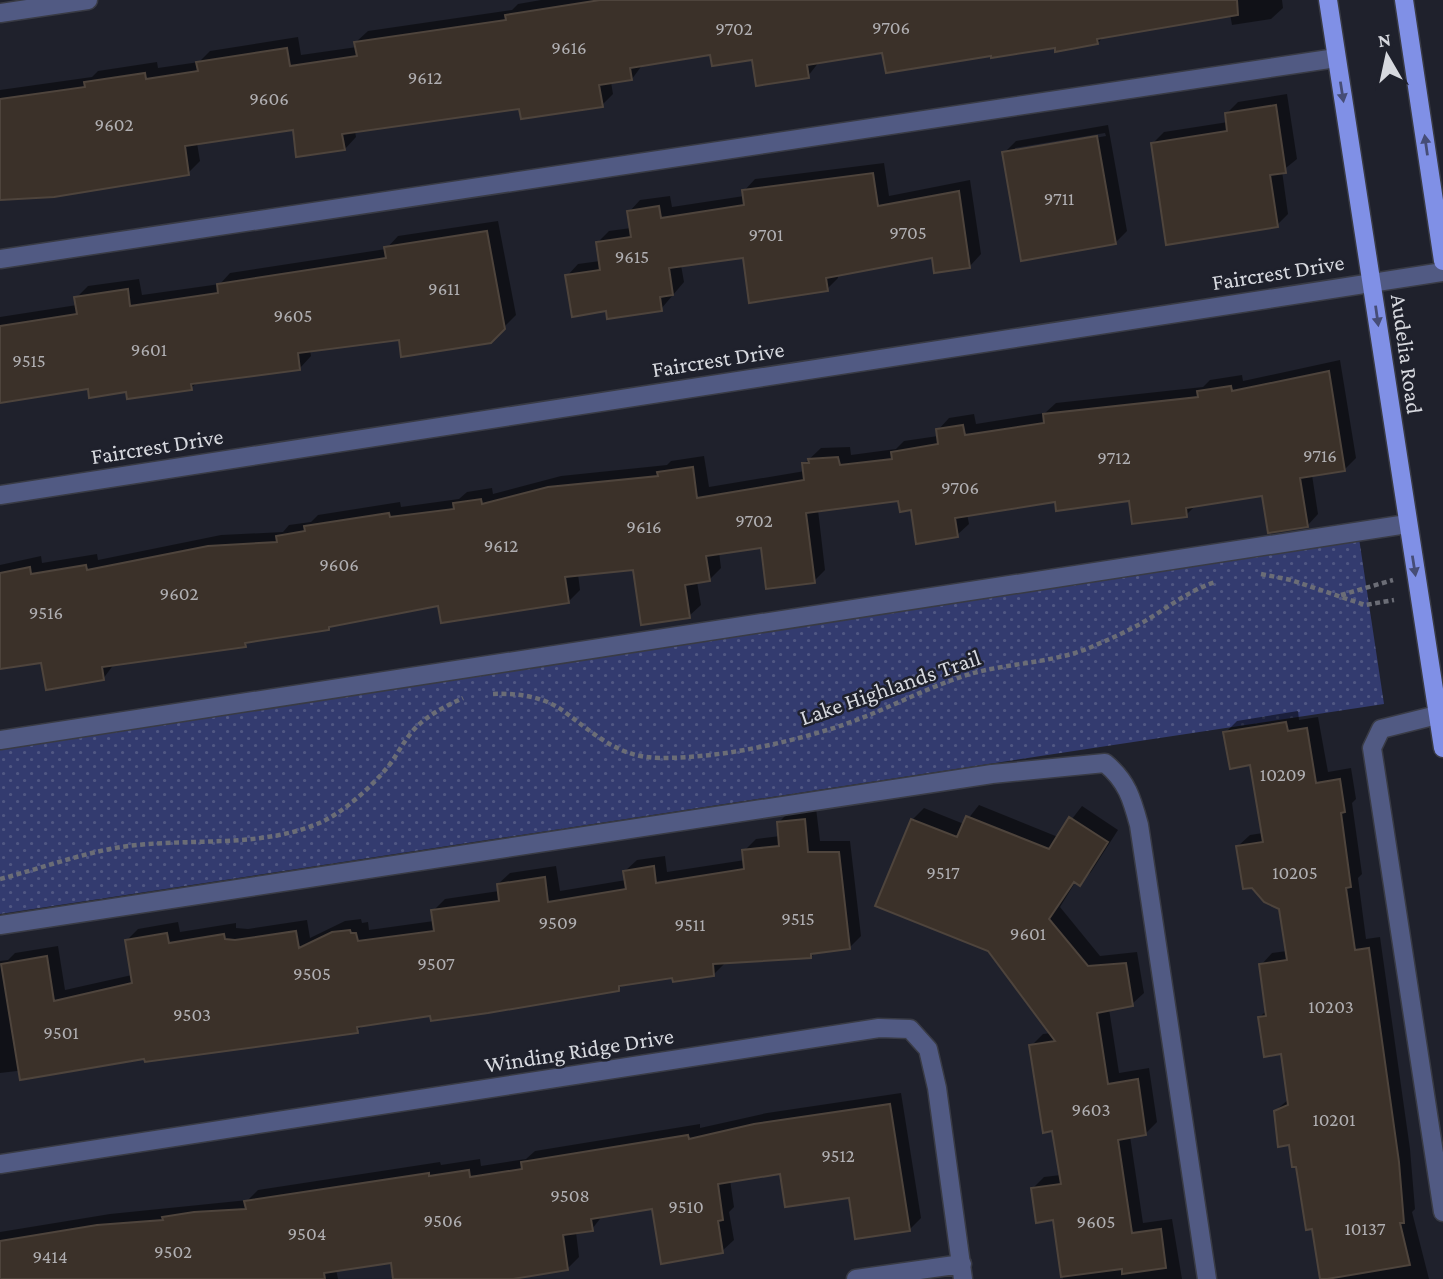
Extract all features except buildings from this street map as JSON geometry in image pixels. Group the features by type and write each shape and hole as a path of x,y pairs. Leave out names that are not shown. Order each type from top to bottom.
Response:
{"main road":[{"name":"Audelia Road","path":"1328,0 1443,748"},
{"path":"1404,0 1443,261"}],"street":[{"path":"0,13 88,0"},
{"path":"0,259 1336,58"},
{"name":"Faircrest Drive","path":"0,495 1443,272"},
{"path":"0,740 1407,524"},
{"path":"1437,715 1381,729 1372,748 1443,1212"},
{"path":"0,925 992,774 1105,763 1118,773 1131,792 1139,825 1207,1279"},
{"name":"Winding Ridge Drive","path":"0,1164 879,1028 909,1029 928,1049 937,1088 963,1271"},
{"path":"856,1279 963,1271"}],"path":[{"path":"1258,574 1340,596"},
{"name":"Lake Highlands Trail","path":"490,694 535,698 557,707 594,737 616,748 657,758 696,756 790,739 838,727 934,686 973,674 1084,650 1117,636 1177,600 1218,581"},
{"path":"0,878 69,858 125,846 174,841 273,838 319,823 368,787 386,768 412,732 433,712 471,696"}],"shaded area":[{"path":"1357,525 1384,704 0,914 0,735"}]}
